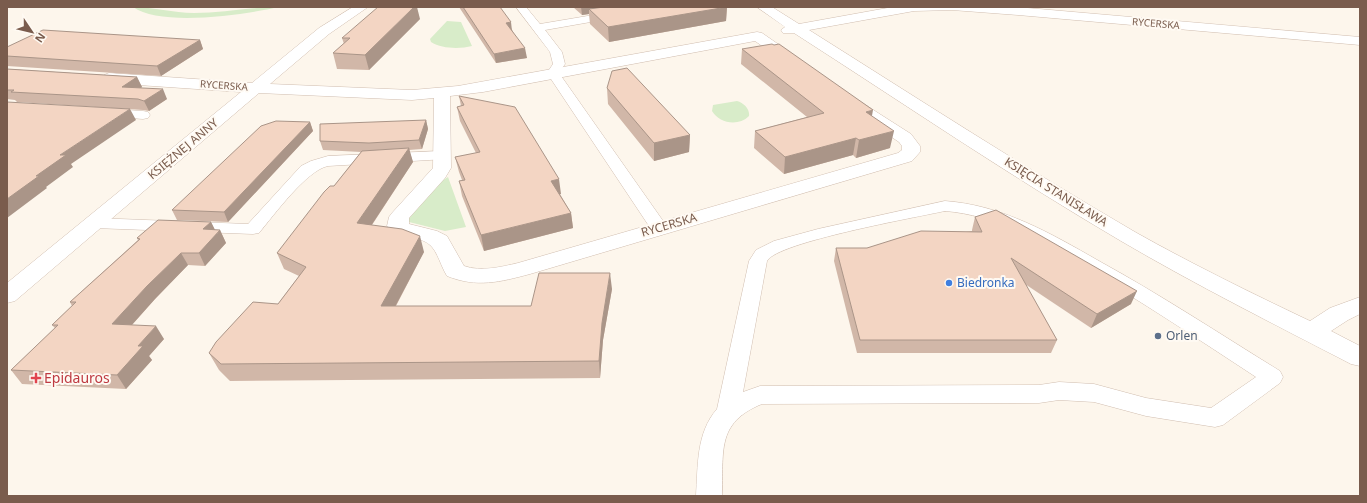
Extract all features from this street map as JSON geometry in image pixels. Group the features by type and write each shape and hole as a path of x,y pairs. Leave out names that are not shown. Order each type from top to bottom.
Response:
{"street":[{"name":"KSIĘŻNEJ ANNY","path":"7,295 324,31 362,7"},
{"name":"KSIĘCIA STANISŁAWA","path":"763,7 1053,191 1129,237 1217,285 1360,357"},
{"name":"RYCERSKA","path":"95,77 256,88 412,95 442,93 483,87 914,7 951,7 1018,11 1360,41"},
{"path":"757,36 807,71"},
{"name":"RYCERSKA","path":"442,93 442,168 399,217 398,226 402,230 433,237 438,240 456,271 461,274 490,276 522,269 905,157 911,152 912,146 905,138 832,89"},
{"path":"1312,332 1340,314 1360,305"}],"lane":[{"path":"521,7 556,52 559,64 553,74 659,228"},
{"path":"537,28 659,7"},
{"path":"98,112 143,115"},
{"path":"94,223 253,229 309,166 318,163 441,156"},
{"path":"709,496 712,439 719,424 728,412 743,400 760,395 1039,394 1059,391 1094,393 1146,407 1215,418 1272,377 1110,275 1041,236 982,212 958,206 945,206 818,234 780,245 762,254 758,260 728,412"}],"green space":[{"path":"133,7 194,13 278,7 225,16 182,18 162,17 146,13"},
{"path":"447,21 461,22 472,46 451,48 440,46 431,42 430,39"},
{"path":"737,101 742,103 749,111 749,116 740,122 724,121 712,111 713,105"},
{"path":"448,177 466,227 445,231 409,222 408,218 440,182"}],"building":[{"path":"378,7 414,7 365,55 333,53 350,38 342,38"},
{"path":"463,7 500,7 511,22 506,23 525,48 494,54"},
{"path":"604,7 727,7 608,27 589,9"},
{"path":"43,30 200,40 157,66 7,56 7,47"},
{"path":"779,44 873,110 866,112 894,131 859,140 856,138 785,157 755,131 824,113 742,49"},
{"path":"627,68 690,135 654,143 607,88 612,71"},
{"path":"7,69 137,77 122,87 163,89 144,101 138,99 11,92 14,90 7,90"},
{"path":"459,96 515,107 559,179 551,181 571,213 481,235 459,181 465,180 455,157 480,152 457,107 464,105"},
{"path":"7,102 130,109 60,155 66,155 7,199"},
{"path":"426,120 419,140 369,143 320,141 320,124"},
{"path":"276,121 310,122 224,212 172,210 261,126"},
{"path":"409,148 357,223 402,229 420,236 381,306 531,306 539,273 610,273 602,323 599,361 221,364 209,353 216,342 253,302 278,304 306,267 277,253 324,192 330,186 334,186 362,151"},
{"name":"Biedronka","path":"996,210 1137,291 1097,314 1011,258 1057,340 860,340 836,248 867,248 921,231 982,232 975,217"},
{"path":"158,220 211,222 203,229 220,230 199,253 181,253 147,286 112,324 156,326 138,346 143,346 117,375 11,370 58,325 52,325 76,302 70,302 140,239 137,238"}],"place":[{"name":"Biedronka","path":"949,283"},
{"name":"Orlen","path":"1158,336"},
{"name":"Epidauros","path":"36,378"}]}
